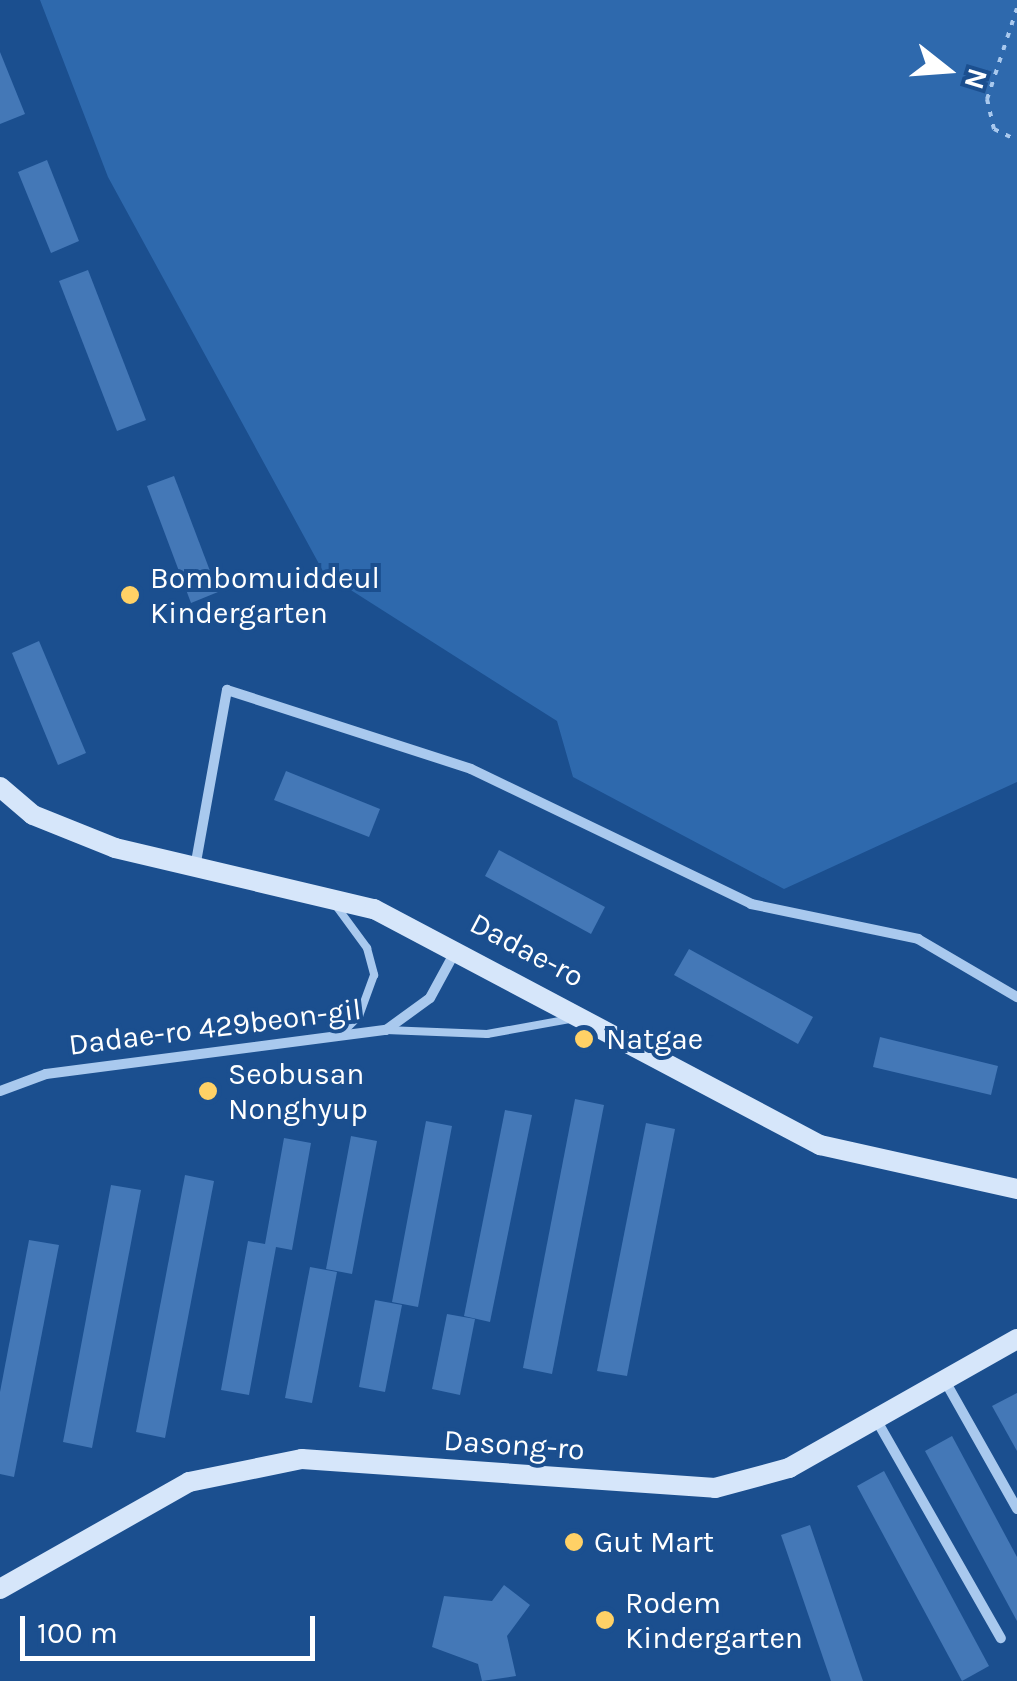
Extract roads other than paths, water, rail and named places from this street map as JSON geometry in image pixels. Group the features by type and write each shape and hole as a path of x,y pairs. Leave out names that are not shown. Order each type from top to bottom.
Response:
{"main road":[{"name":"Dadae-ro","path":"0,787 33,815 116,848 196,862 331,900 458,946 820,1145 964,1184 1017,1189"},
{"path":"964,1184 1017,1204"},
{"name":"Dasong-ro","path":"0,1589 189,1482 302,1459 715,1488 789,1468 1016,1343"}],"street":[{"path":"196,862 227,690 470,769 752,904 918,939 1017,997"},
{"name":"Dadae-ro 429beon-gil","path":"0,1091 46,1074 334,1041 386,1030 430,998 458,946"},
{"path":"944,1381 1017,1510"},
{"path":"877,1422 1001,1638"}],"lane":[{"path":"331,900 367,948 374,976 359,1016 334,1041"},
{"path":"386,1030 487,1034 587,1016"}],"place":[{"name":"Bombomuiddeul Kindergarten","path":"130,595"},
{"name":"Natgae","path":"584,1039"},
{"name":"Seobusan Nonghyup","path":"208,1091"},
{"name":"Gut Mart","path":"574,1542"},
{"name":"Rodem Kindergarten","path":"605,1620"}]}
